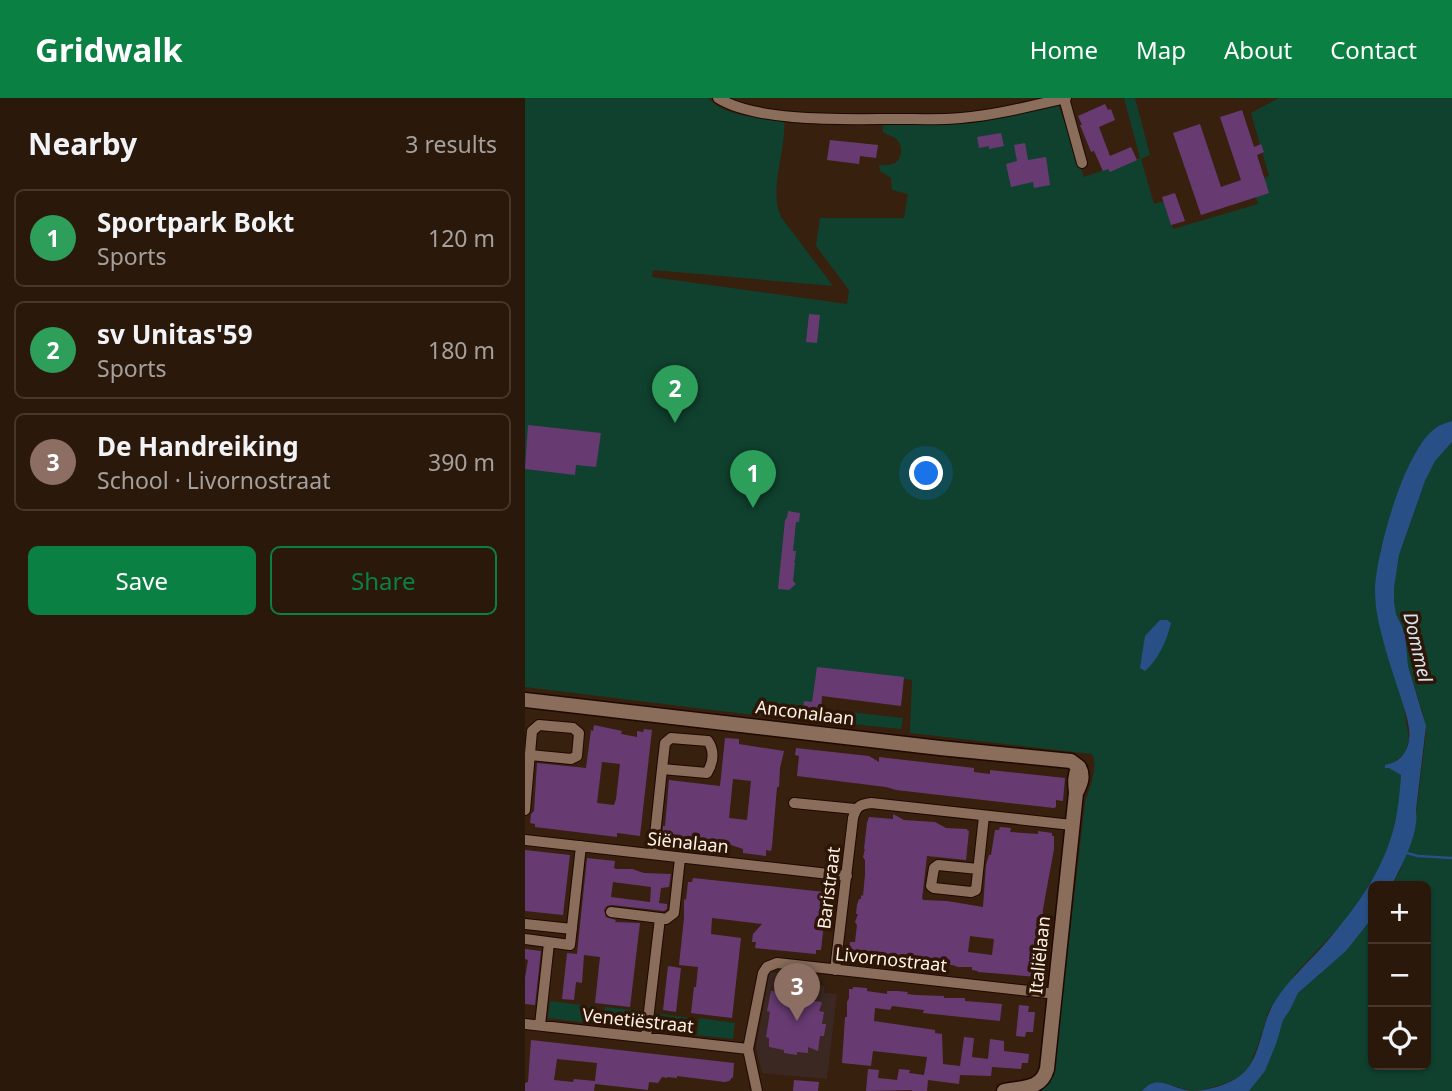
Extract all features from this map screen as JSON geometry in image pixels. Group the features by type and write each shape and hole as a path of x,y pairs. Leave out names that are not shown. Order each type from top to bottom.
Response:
{"street":[{"path":"718,98 730,105 759,113 854,119 959,119 1065,98 1082,163"},
{"name":"Anconalaan","path":"525,700 1070,761 1079,766"},
{"path":"525,810 532,731 539,725 573,728 579,733 577,756 571,759 530,755"},
{"path":"653,855 662,769 665,743 671,738 708,741 713,747 711,766 707,773 662,769"},
{"name":"Italiëlaan","path":"1004,1091 1036,1085 1045,1079 1072,825 1076,793 1083,774 1079,766"},
{"path":"795,803 855,809 861,804 870,803 1072,825"},
{"name":"Baristraat","path":"835,970 855,809"},
{"path":"978,869 938,865 934,868 932,886 971,892 976,890 984,816"},
{"name":"Siënalaan","path":"525,840 847,876"},
{"path":"525,939 570,945 581,846"},
{"path":"611,912 667,919 674,913 680,858"},
{"path":"646,1037 660,918"},
{"path":"525,924 572,929"},
{"path":"540,1025 549,943"},
{"name":"Livornostraat","path":"757,1091 748,1049 763,973 767,967 778,963 1056,994"},
{"name":"Venetiëstraat","path":"525,1024 748,1049"}],"shaded area":[{"path":"770,972 804,976 803,983 824,986 824,993 837,994 827,1079 762,1073 756,1047"}],"green space":[{"path":"525,98 708,98 734,113 784,119 776,194 781,217 833,286 653,270 652,277 847,304 849,290 816,246 820,218 904,218 908,194 892,190 891,178 880,171 879,165 897,162 901,152 898,141 883,132 883,125 972,123 1058,104 1084,177 1140,158 1124,98 1135,98 1150,155 1141,159 1154,204 1164,201 1173,229 1258,204 1251,182 1269,176 1251,113 1279,98 1452,98 1452,421 1434,428 1415,454 1397,495 1380,551 1409,739 1405,753 1389,768 1401,774 1398,811 1382,863 1343,923 1296,973 1269,1010 1249,1067 1241,1075 1227,1083 1191,1091 1167,1084 1145,1087 1142,1091 1037,1091 1047,1086 1054,1071 1085,803 1094,772 1092,754 910,733 912,680 818,669 814,709 821,710 820,723 525,687"},
{"path":"1452,442 1452,1091 1249,1091 1265,1071 1283,1020 1298,993 1346,951 1368,923 1368,1070 1431,1070 1431,881 1394,881 1414,832 1426,732 1408,666 1405,633 1396,614 1394,588 1399,555 1425,481 1435,461"},
{"path":"832,710 903,718 901,729 832,722"},
{"path":"550,1001 598,1007 596,1024 548,1018"},
{"path":"605,1007 641,1011 639,1028 603,1024"},
{"path":"654,1013 691,1018 689,1034 652,1030"},
{"path":"699,1018 735,1023 733,1039 697,1035"}],"water":[{"path":"1452,421 1452,442 1435,461 1425,481 1399,555 1394,588 1396,614 1405,633 1408,666 1426,726 1415,829 1394,881 1372,881 1387,849 1397,812 1401,775 1385,768 1385,765 1404,754 1409,735 1406,714 1378,621 1375,594 1377,572 1386,528 1412,460 1433,430"},
{"path":"1160,620 1171,623 1158,655 1145,671 1140,668 1145,636"},
{"path":"1368,887 1368,923 1346,951 1298,993 1283,1020 1265,1071 1249,1091 1191,1091 1224,1084 1236,1079 1248,1068 1279,995 1348,916"},
{"path":"1153,1083 1159,1083 1191,1091 1142,1091"}],"building":[{"path":"1105,104 1108,110 1111,109 1115,120 1099,127 1110,156 1131,147 1137,160 1110,172 1108,169 1103,171 1094,151 1091,152 1078,116"},
{"path":"1242,110 1254,147 1261,144 1264,152 1257,155 1269,193 1201,215 1173,133 1200,124 1221,187 1241,180 1220,117"},
{"path":"1001,133 1004,146 979,148 977,137"},
{"path":"830,140 878,145 876,158 860,156 859,164 827,160"},
{"path":"1025,143 1028,160 1046,157 1050,185 1034,188 1033,182 1011,187 1006,164 1017,161 1014,145"},
{"path":"1175,193 1185,221 1171,225 1162,197"},
{"path":"809,314 820,315 817,343 806,342"},
{"path":"528,425 601,433 596,467 576,465 575,475 525,469"},
{"path":"788,511 800,513 799,522 796,522 793,551 796,551 793,581 796,584 789,590 778,589"},
{"path":"817,667 904,677 901,706 822,696 821,711 803,709 804,701 812,702"},
{"path":"594,725 637,737 637,731 652,730 640,836 617,833 617,837 535,827 535,824 530,823 534,811 537,763 586,768 591,730 593,731","holes":["602,762 620,764 614,805 597,803"]},
{"path":"725,738 739,739 739,744 784,751 777,787 772,846 771,851 766,850 766,856 743,853 743,849 731,845 662,838 669,780 720,786","holes":["733,779 751,781 747,820 729,818"]},
{"path":"796,748 869,756 879,762 879,757 974,768 974,772 990,774 990,770 1065,778 1063,801 1056,800 1054,808 797,776 799,756 795,755"},
{"path":"893,814 904,820 935,822 946,828 967,829 966,860 927,856 922,899 983,907 986,865 991,855 995,830 1000,827 1011,828 1010,832 1052,833 1054,849 1043,909 1042,924 1045,928 1038,977 978,972 972,970 972,967 905,964 877,958 861,959 849,953 850,942 855,942 857,905 861,895 863,896 863,857 867,823 869,817 893,819","holes":["970,936 994,939 992,955 968,952"]},
{"path":"525,850 570,855 563,915 525,911"},
{"path":"587,858 615,861 614,868 617,869 671,874 669,887 661,888 659,903 667,904 664,911 612,905 604,910 606,917 616,920 615,922 640,923 630,1007 595,1003 600,957 584,955 582,983 576,982 574,1000 562,999 567,953 577,954","holes":["613,882 651,887 650,902 611,897"]},
{"path":"693,878 825,892 827,897 821,950 816,950 816,954 755,948 756,942 752,942 753,934 762,924 712,918 711,934 741,938 732,1018 691,1013 698,967 679,965 684,899 686,900 688,882 692,882"},
{"path":"525,949 541,951 535,1005 525,1004 528,960 525,959"},
{"path":"668,966 681,968 676,1012 663,1010"},
{"path":"853,987 887,994 887,991 897,991 1002,1004 1000,1021 923,1013 924,1010 892,1006 890,1010 875,1008 874,1021 935,1030 935,1033 942,1034 943,1064 960,1066 964,1037 974,1038 972,1057 988,1059 990,1039 1004,1041 1004,1051 1029,1054 1028,1063 1022,1063 1021,1069 992,1067 991,1076 960,1075 959,1084 928,1080 927,1091 866,1091 868,1069 879,1070 878,1078 897,1080 899,1069 924,1075 927,1057 873,1051 871,1066 842,1063 847,1002 849,989"},
{"path":"787,989 795,992 794,996 822,1002 819,1011 824,1012 822,1024 826,1024 824,1036 820,1036 818,1051 808,1047 808,1053 797,1052 797,1055 769,1047 769,1038 766,1037 771,991 787,992"},
{"path":"1019,1005 1029,1006 1028,1012 1035,1012 1033,1032 1026,1032 1025,1037 1016,1036"},
{"path":"531,1040 734,1063 733,1077 729,1081 662,1077 658,1083 649,1082 648,1090 595,1084 594,1091 525,1091 525,1083 528,1082","holes":["557,1059 597,1063 595,1081 554,1080"]},
{"path":"794,1080 819,1082 818,1091 793,1091"}],"waterway":[{"path":"1403,852 1418,856 1452,858"}],"place":[{"name":"sv Unitas'59","path":"675,423"},
{"name":"Sportpark Bokt","path":"753,508"},
{"name":"De Handreiking","path":"797,1021"}],"water label":[{"name":"Dommel","path":"1418,647"}]}
